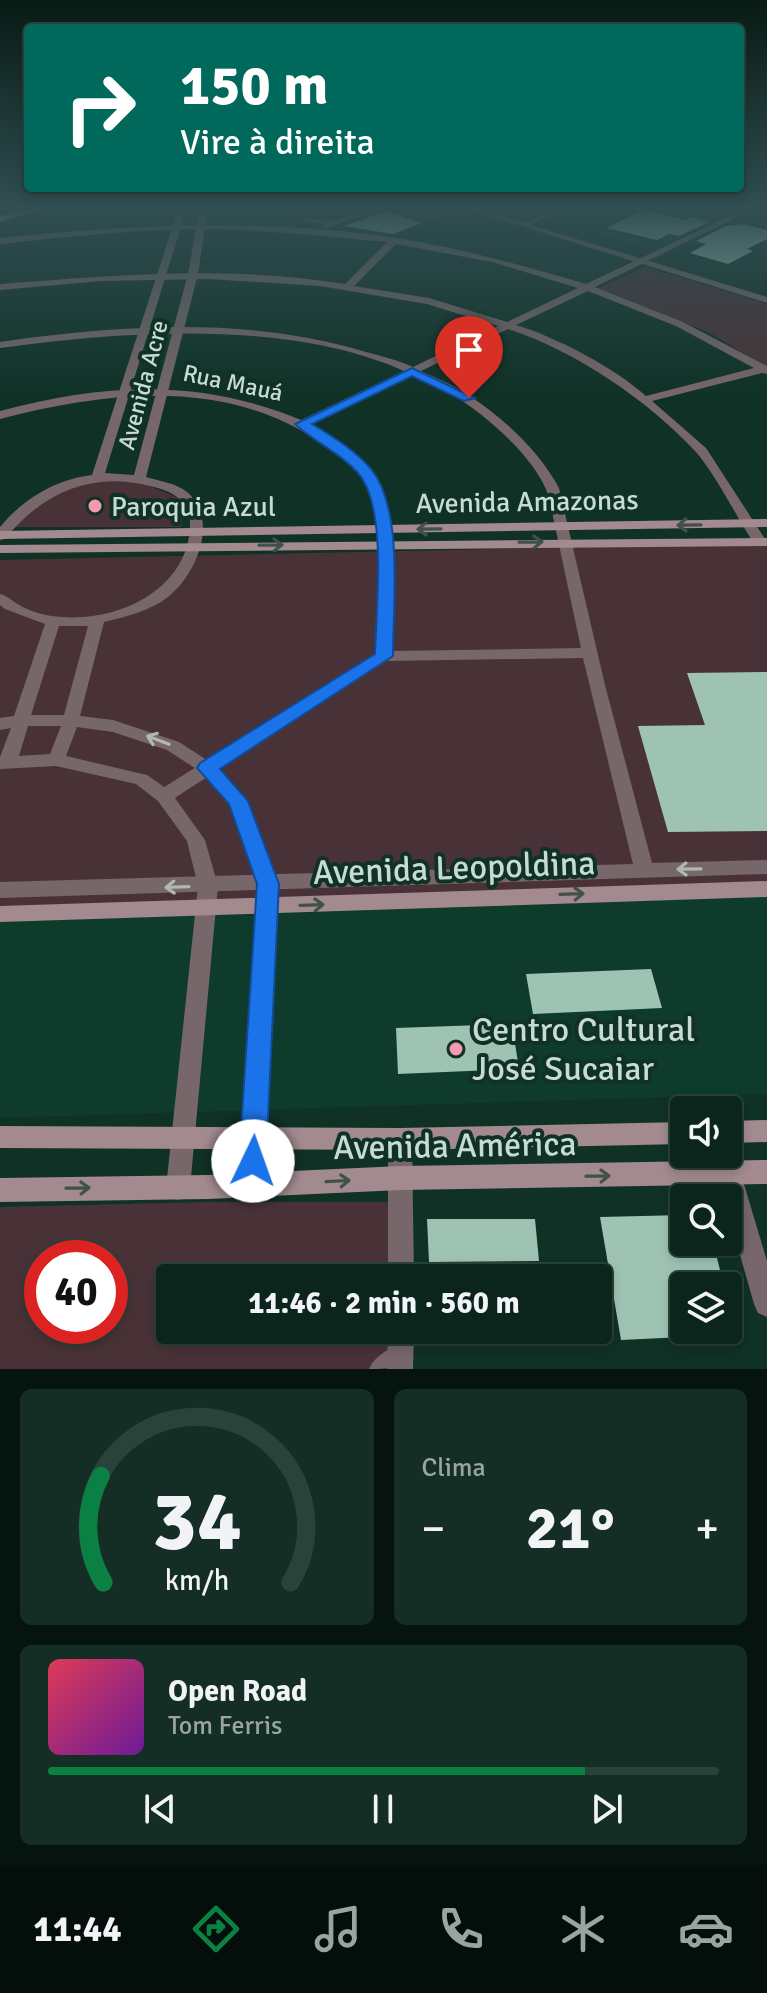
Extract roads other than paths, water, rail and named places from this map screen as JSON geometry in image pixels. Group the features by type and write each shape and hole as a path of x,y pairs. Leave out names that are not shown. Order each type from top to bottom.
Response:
{"main road":[{"name":"Avenida Amazonas","path":"0,549 195,539 563,534 767,523"},
{"name":"Avenida Amazonas","path":"563,534 764,542"},
{"name":"Avenida Amazonas","path":"0,535 195,539"},
{"name":"Avenida Leopoldina","path":"0,914 207,897 267,907 767,889"},
{"path":"742,1132 767,1131"},
{"name":"Avenida América","path":"0,1137 400,1139 670,1133"},
{"name":"Avenida América","path":"0,1190 178,1188 670,1166"},
{"name":"Avenida América","path":"742,1167 767,1172"}],"street":[{"name":"Avenida Acre","path":"98,476 163,271"},
{"name":"Avenida Acre","path":"139,479 194,271"},
{"path":"348,286 363,271"},
{"path":"534,271 588,286 676,321 765,370"},
{"path":"302,424 620,271"},
{"path":"673,271 767,300"},
{"path":"707,271 767,289"},
{"path":"0,287 93,277 193,274 348,286 454,308 559,346 646,399 683,431 710,462 735,494 764,542"},
{"path":"0,345 52,336 144,330 252,333 363,353 412,371 469,398 507,431 553,488 589,653 644,870"},
{"path":"646,399 765,370"},
{"name":"Rua Mauá","path":"0,415 70,398 126,391 162,391 224,399 278,413 326,439 365,472 381,502 385,536 384,656"},
{"path":"0,535 20,511 45,494 98,476 139,479 183,495 194,510 195,539 183,571 166,591 141,606 97,620 53,621 10,607 0,598"},
{"path":"56,760 71,721 97,620"},
{"path":"53,621 23,720 4,762 56,760 141,779 164,796 196,840 207,897 178,1188"},
{"path":"164,796 384,656 589,653"},
{"path":"0,724 23,720 71,721 113,726 145,735 173,746 207,768 238,801 268,884 252,1185"},
{"path":"0,890 207,897 268,884 767,867"},
{"path":"400,1139 401,1264"},
{"path":"727,1168 767,1304"}],"lane":[{"path":"377,1369 401,1350"}],"place":[{"name":"Paroquia Azul","path":"95,506"},
{"name":"Centro Cultural José Sucaiar","path":"456,1049"}]}
